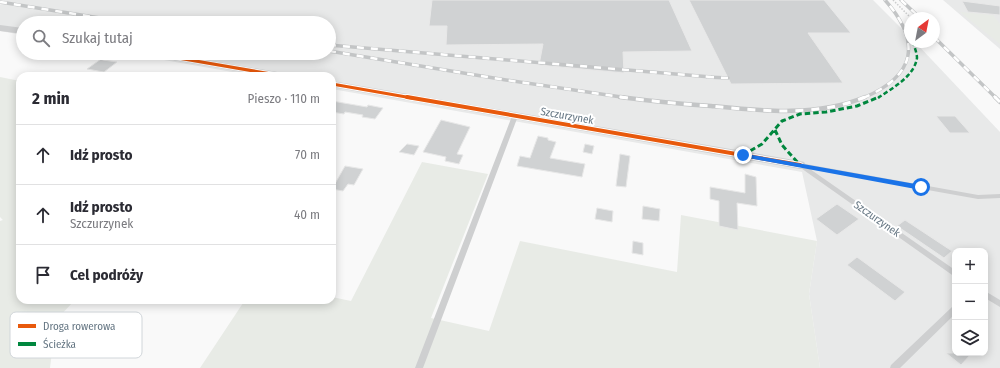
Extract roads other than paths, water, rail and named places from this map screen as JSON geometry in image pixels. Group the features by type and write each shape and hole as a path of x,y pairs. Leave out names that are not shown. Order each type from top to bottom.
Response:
{"street":[{"path":"0,28 16,31"},
{"path":"190,60 260,72"},
{"name":"Szczurzynek","path":"336,85 800,165"}],"lane":[{"path":"419,368 515,116"},
{"path":"800,165 978,197 1000,196"},
{"name":"Szczurzynek","path":"800,165 952,272"},
{"path":"988,296 1000,304"},
{"path":"894,368 952,312"}],"railway":[{"path":"865,97 881,89 894,79 903,68 908,56 908,44 905,30 897,15 885,0"},
{"path":"901,0 914,12"},
{"path":"0,2 87,16"},
{"path":"940,43 996,98"},
{"path":"336,46 711,77"},
{"path":"336,52 625,98"},
{"path":"707,77 728,78"},
{"path":"620,97 625,98"},
{"path":"625,98 750,110 789,111 828,108 865,97"},
{"path":"996,98 1000,102"}]}
